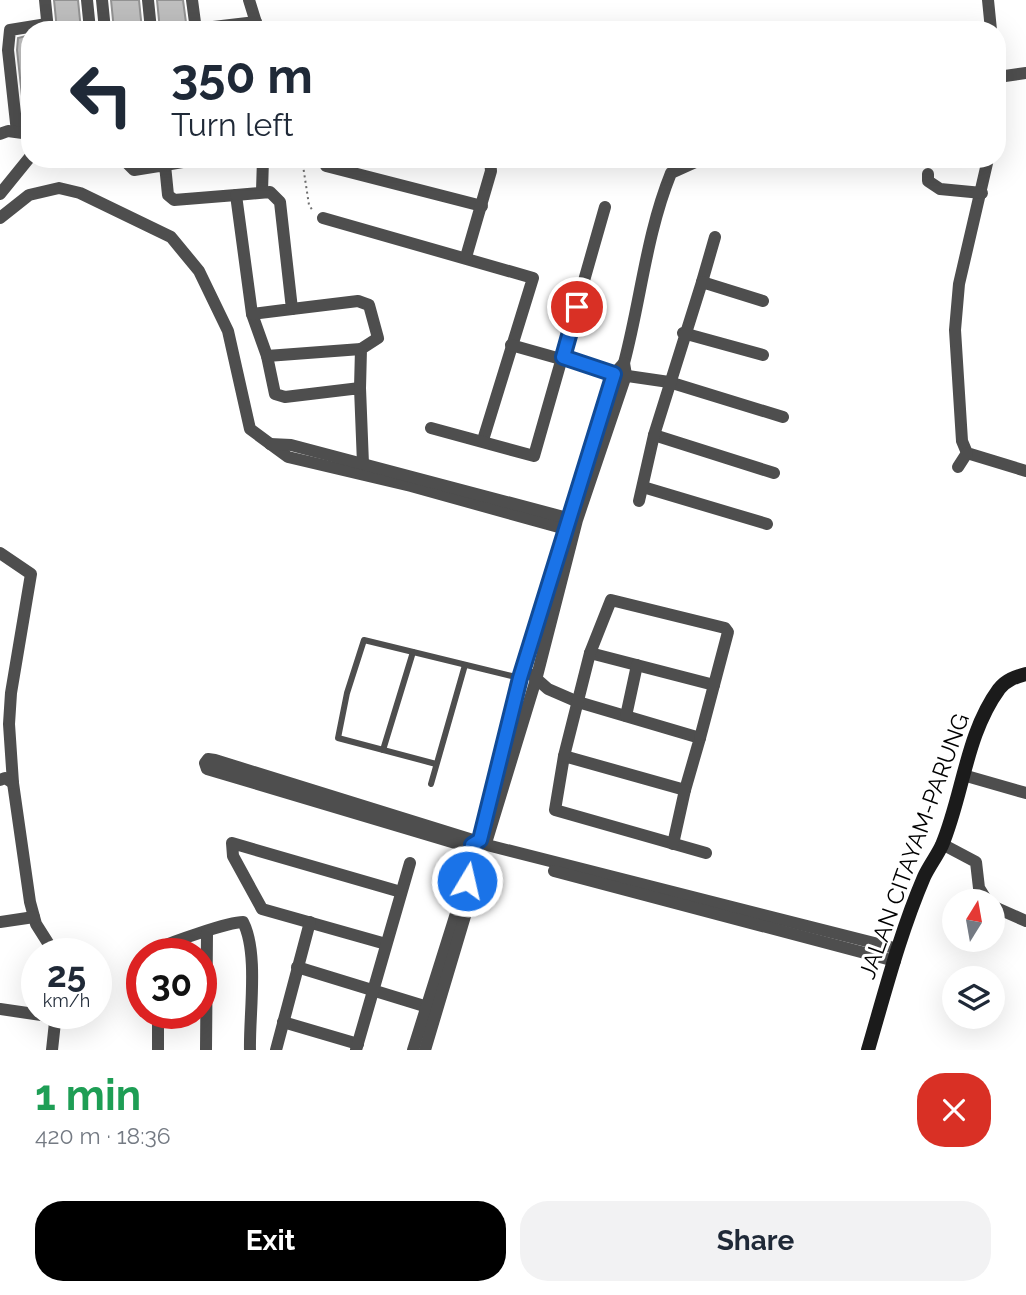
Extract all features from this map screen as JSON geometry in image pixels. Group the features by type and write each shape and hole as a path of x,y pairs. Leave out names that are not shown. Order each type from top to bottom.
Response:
{"main road":[{"name":"JALAN CITAYAM-PARUNG","path":"868,1050 924,876 942,844 985,715 1000,687 1010,679 1026,674"}],"street":[{"path":"45,0 47,21"},
{"path":"87,0 89,21"},
{"path":"102,0 105,21"},
{"path":"148,0 150,21"},
{"path":"192,0 195,21"},
{"path":"249,0 255,21"},
{"path":"988,0 990,21"},
{"path":"21,29 10,30 8,50 21,122"},
{"path":"1006,76 1026,73"},
{"path":"0,134 21,133"},
{"path":"0,194 21,168"},
{"path":"165,168 168,195 174,200 262,191 276,195 280,202 292,309"},
{"path":"262,168 262,191"},
{"path":"334,168 482,206"},
{"path":"466,257 491,168"},
{"path":"425,1050 433,1009 522,697 521,675 622,371 650,231 671,173 682,168"},
{"path":"958,467 967,453 960,425 956,330 959,284 986,168"},
{"path":"928,174 928,181 935,188 982,192"},
{"path":"0,218 29,195 59,188 80,193 171,237 198,271 228,331 237,360 245,420 256,436 288,457 571,525"},
{"path":"236,195 252,314 278,395 360,388"},
{"path":"431,428 484,440 534,456 605,207"},
{"path":"323,218 533,278 484,440"},
{"path":"639,501 654,435 683,333 715,237"},
{"path":"702,282 762,301"},
{"path":"252,314 366,302 378,338 360,349 267,356"},
{"path":"683,333 762,355"},
{"path":"511,345 669,382 783,417"},
{"path":"360,349 363,464"},
{"path":"654,435 774,473"},
{"path":"270,444 291,445 363,464 571,525"},
{"path":"967,453 1026,471"},
{"path":"643,487 767,524"},
{"path":"522,697 537,676 571,525"},
{"path":"0,553 31,576 9,708 13,783 25,876 34,917 46,938"},
{"path":"673,844 685,790 728,639 725,628 615,600 608,603 590,653 564,756 555,810 673,844 706,853"},
{"path":"590,653 714,685"},
{"path":"626,716 636,665"},
{"path":"521,675 537,676 548,689 578,702 700,738"},
{"path":"522,697 548,689"},
{"path":"564,756 685,790"},
{"path":"480,847 215,760 205,763 207,769 480,847 897,955"},
{"path":"963,775 1026,793"},
{"path":"0,780 5,778 13,783"},
{"path":"386,944 262,909 233,856 232,843 401,892"},
{"path":"942,844 976,862 980,889"},
{"path":"283,1022 357,1047 410,863"},
{"path":"1005,912 1026,921"},
{"path":"0,922 34,917"},
{"path":"187,938 232,922 243,922 249,933 250,1050"},
{"path":"276,1050 310,922"},
{"path":"206,1050 207,933"},
{"path":"297,967 373,988 433,1009"},
{"path":"0,1009 21,1011"},
{"path":"413,1050 433,1009"},
{"path":"52,1050 54,1029"},
{"path":"158,1029 158,1050"}],"lane":[{"path":"436,764 338,738 347,693 364,640 521,675"},
{"path":"383,750 413,652"},
{"path":"430,784 465,664"}],"path":[{"path":"303,168 309,205"}],"building":[{"path":"54,0 78,0 80,21 56,21"},
{"path":"111,0 139,0 141,21 113,21"},
{"path":"157,0 183,0 186,21 159,21"},
{"path":"21,37 21,87 17,50 18,38"}],"route":[{"path":"467,881 475,853 472,845 480,840 520,678 614,374 563,357 577,307"}]}
